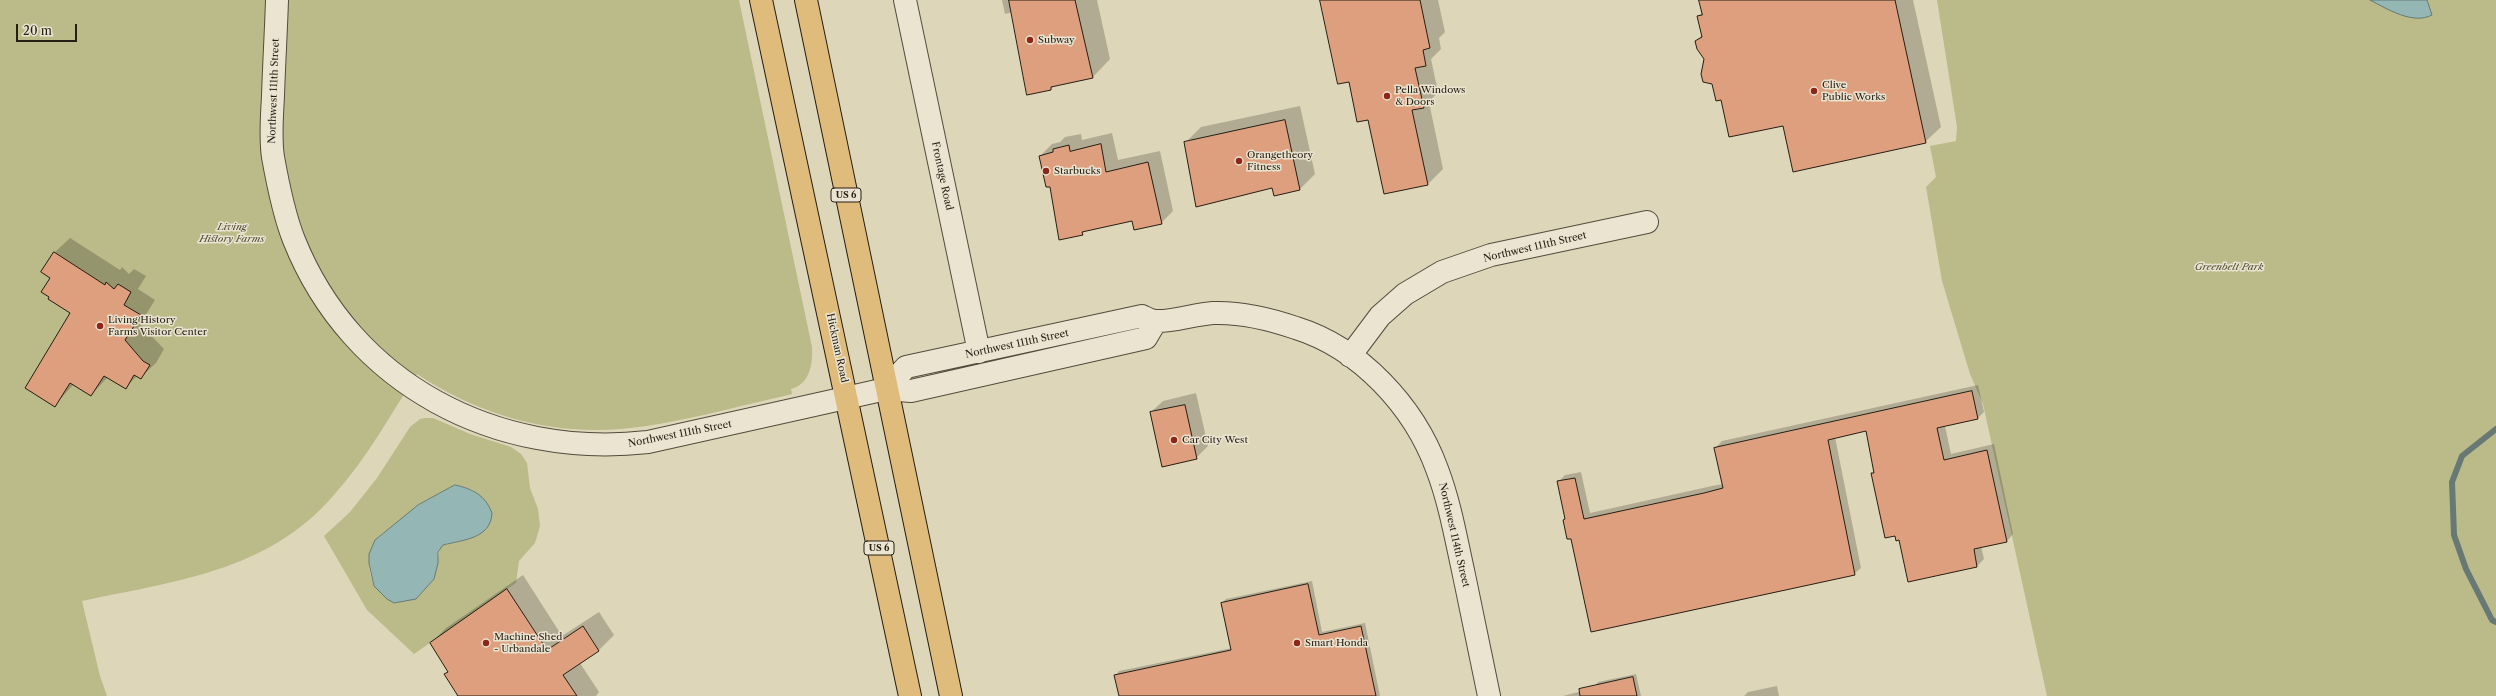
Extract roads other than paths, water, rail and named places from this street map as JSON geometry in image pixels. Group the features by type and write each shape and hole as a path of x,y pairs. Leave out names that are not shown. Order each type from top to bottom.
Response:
{"main road":[{"name":"Hickman Road","path":"761,0 848,399 910,696"},
{"name":"US 6","path":"806,0 951,696"}],"street":[{"name":"Northwest 111th Street","path":"278,0 272,149 294,239 316,285 340,320 371,354 422,396 464,416 511,433 593,444 622,445 648,442 848,399 886,389 911,391 1146,338 1156,321"},
{"name":"Frontage Road","path":"905,0 979,352"},
{"name":"Northwest 111th Street","path":"886,389 906,367 1142,316 1156,321 1214,313 1248,316 1296,328 1327,341 1350,356 1380,316 1405,294 1442,272 1492,255 1647,222"},
{"name":"Northwest 114th Street","path":"1350,356 1372,373 1408,413 1424,439 1437,468 1450,509 1489,696"}],"water":[{"path":"2370,0 2427,0 2432,15 2425,18 2417,18 2400,15"},
{"path":"455,485 473,491 482,497 486,502 492,513 487,528 481,533 467,540 443,545 438,552 438,563 434,579 416,599 394,603 387,599 374,586 369,563 369,554 375,540 418,505"}],"waterway":[{"path":"2496,429 2462,456 2452,482 2454,535 2466,569 2492,620 2496,622"}],"place":[{"name":"Subway","path":"1030,40"},
{"name":"Clive Public Works","path":"1814,91"},
{"name":"Pella Windows & Doors","path":"1387,96"},
{"name":"Orangetheory Fitness","path":"1239,161"},
{"name":"Starbucks","path":"1046,171"},
{"name":"Living History Farms Visitor Center","path":"100,326"},
{"name":"Car City West","path":"1174,440"},
{"name":"Machine Shed - Urbandale","path":"486,643"},
{"name":"Smart Honda","path":"1297,643"}],"park label":[{"name":"Living History Farms","path":"232,232"},
{"name":"Greenbelt Park","path":"2229,267"}]}
